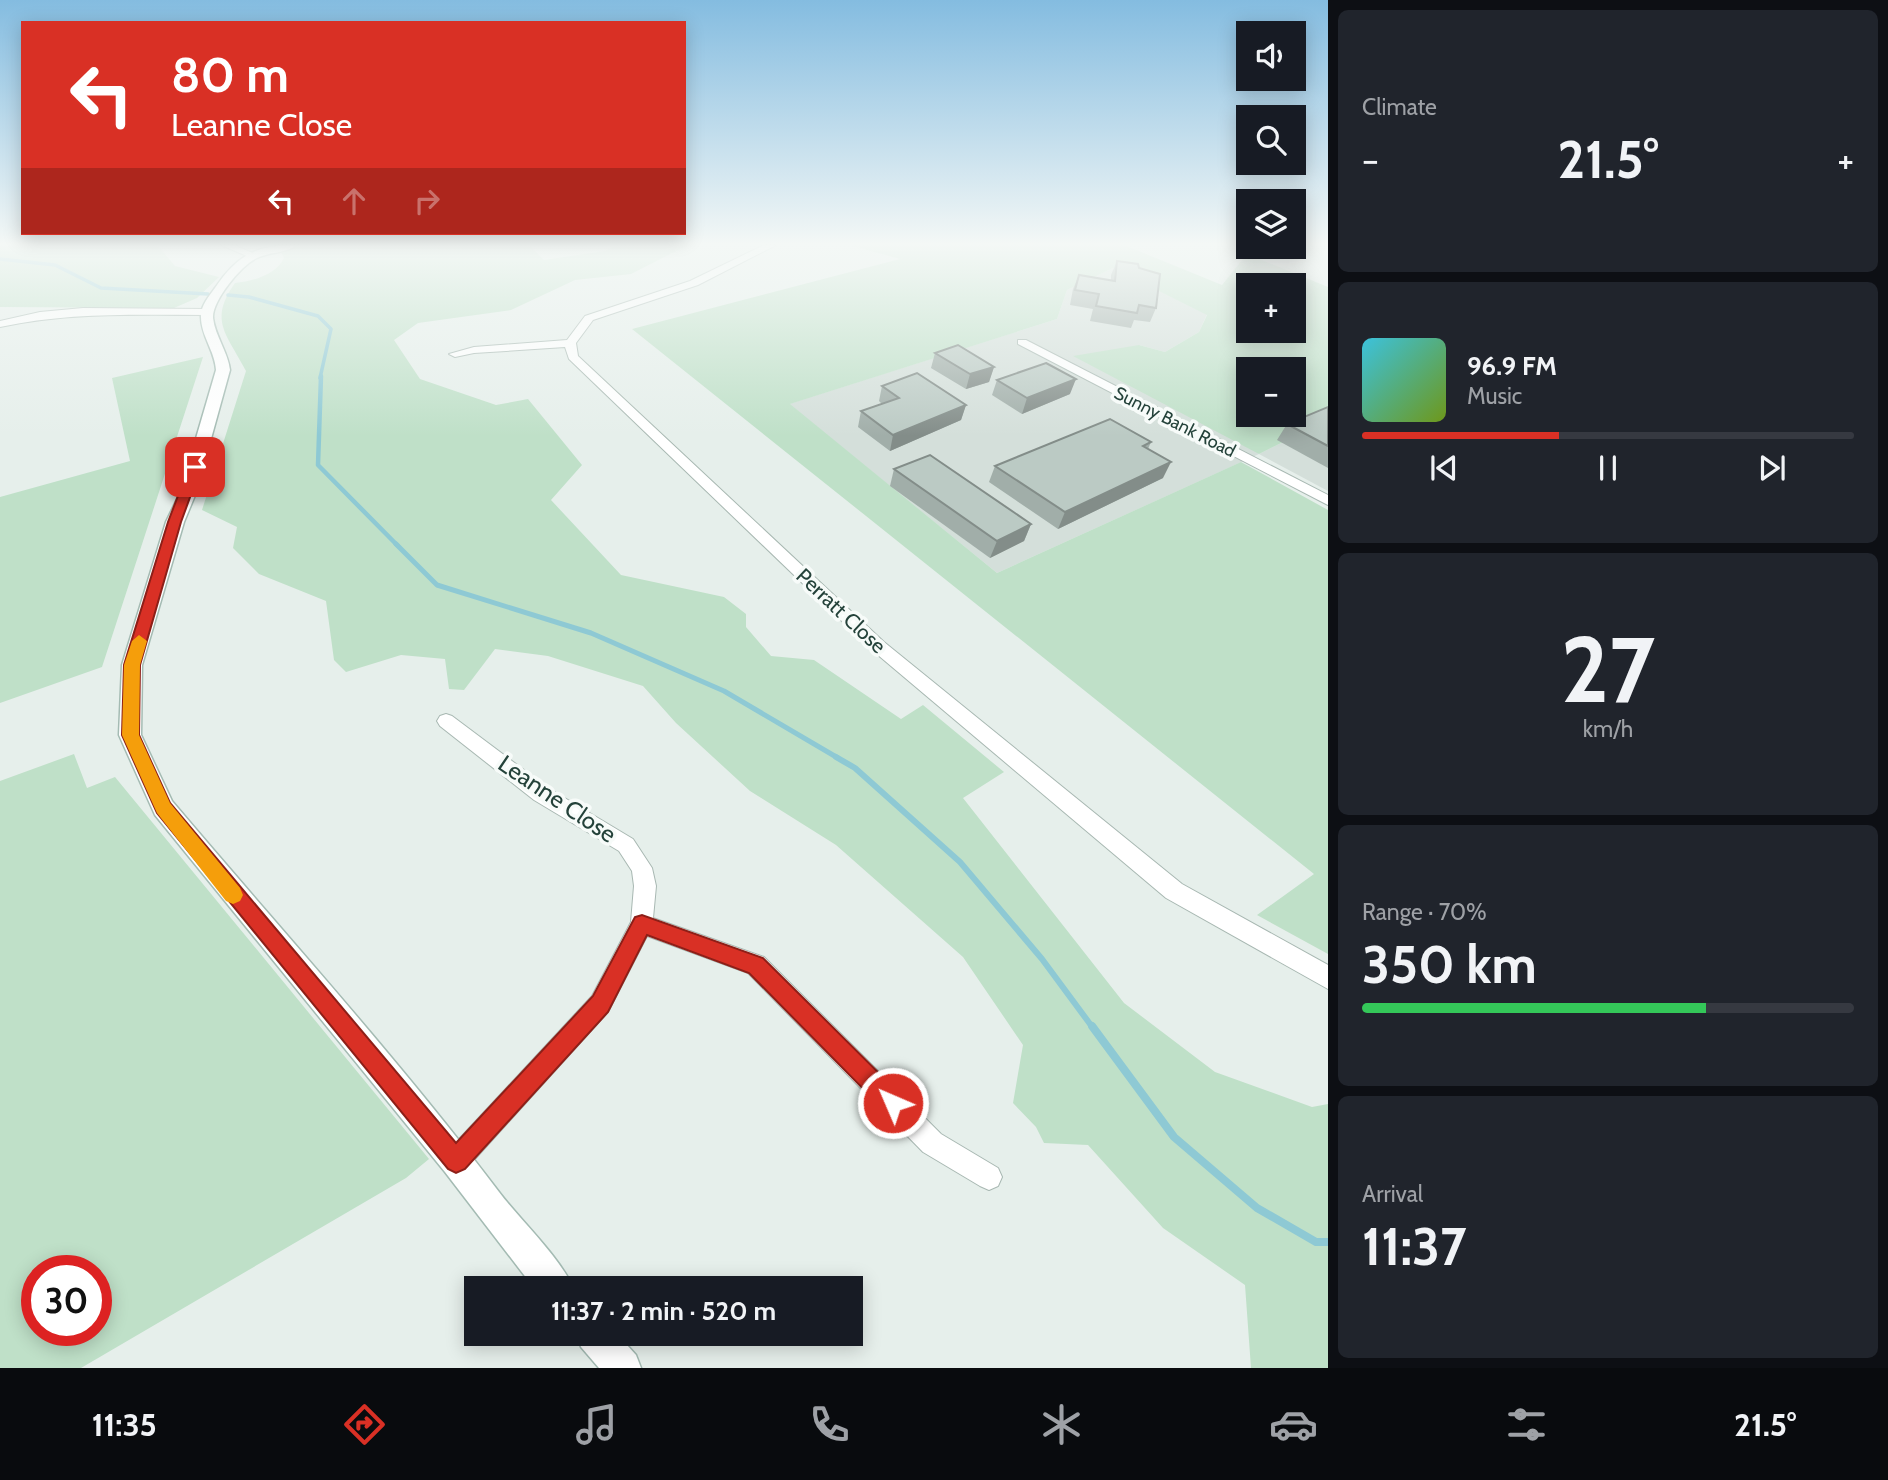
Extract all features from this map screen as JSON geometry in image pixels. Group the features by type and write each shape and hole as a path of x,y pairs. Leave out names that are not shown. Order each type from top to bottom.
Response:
{"street":[{"path":"209,309 208,323 221,349 223,370 188,493 175,522 132,665 130,735 163,808 456,1161 546,1276"},
{"path":"455,354 474,350 570,343 589,318 616,309"},
{"path":"0,324 40,315 83,312 207,312"},
{"name":"Sunny Bank Road","path":"1022,342 1328,501"},
{"name":"Perratt Close","path":"570,343 573,357 877,646 1174,891 1328,978"},
{"name":"Leanne Close","path":"446,721 541,794 626,845 642,868 645,886 642,924 600,1004 456,1161"},
{"path":"642,924 756,965 932,1143 989,1177"},
{"path":"604,1346 623,1368"}],"shaded area":[{"path":"1061,309 1196,309 1207,314 1199,332 1165,352 1139,345 1259,454 997,573 789,404 1057,319"},
{"path":"1328,420 1328,491 1259,454"}],"green space":[{"path":"223,309 513,309 418,323 394,340 420,379 496,405 528,399 582,465 551,500 621,575 724,597 746,614 746,627 771,656 814,660 901,719 923,705 1004,772 963,798 1124,1003 1215,1072 1312,1107 1328,1104 1328,1368 1251,1368 1245,1285 1163,1228 1088,1145 1044,1143 1036,1127 1013,1103 1023,1045 963,957 836,845 750,791 676,723 643,686 548,656 495,649 464,690 449,689 445,659 401,655 346,672 334,660 326,601 259,574 233,548 237,527 202,510 246,371 227,337 222,318"},
{"path":"709,309 1061,309 1057,319 790,404 997,573 1241,462 1328,510 1328,954 1257,915 1314,874 632,329"},
{"path":"1195,309 1236,309 1236,343 1306,343 1306,309 1328,309 1328,420 1259,454 1073,356 1139,345 1165,352 1199,332 1207,315"},
{"path":"203,357 102,667 0,703 0,497 130,461 112,378"},
{"path":"74,754 87,788 115,777 429,1159 406,1178 81,1368 0,1368 0,781"}],"building":[{"path":"1113,309 1138,309 1137,313"},
{"path":"958,345 994,367 970,374 935,353"},
{"path":"1046,363 1076,379 1027,398 997,380"},
{"path":"917,373 966,405 893,435 861,411 899,398 882,386"},
{"path":"1328,407 1328,446 1293,427 1306,427 1306,416"},
{"path":"1110,419 1151,442 1143,446 1171,462 1065,512 995,466"},
{"path":"930,455 1031,524 997,541 894,469"}],"waterway":[{"path":"292,309 318,316 331,329 320,378"},
{"path":"321,376 318,465 398,546"},
{"path":"398,546 437,585 591,633 724,691 838,758"},
{"path":"836,757 855,768 960,862 1042,959 1093,1028"},
{"path":"1092,1026 1174,1137 1257,1208 1316,1242 1328,1242"}],"slow traffic":[{"path":"139,641 132,665 130,735 163,808 233,895"}],"route":[{"path":"195,467 188,493 175,522 132,665 130,735 163,808 456,1161 600,1004 642,924 756,965 893,1103"}]}
